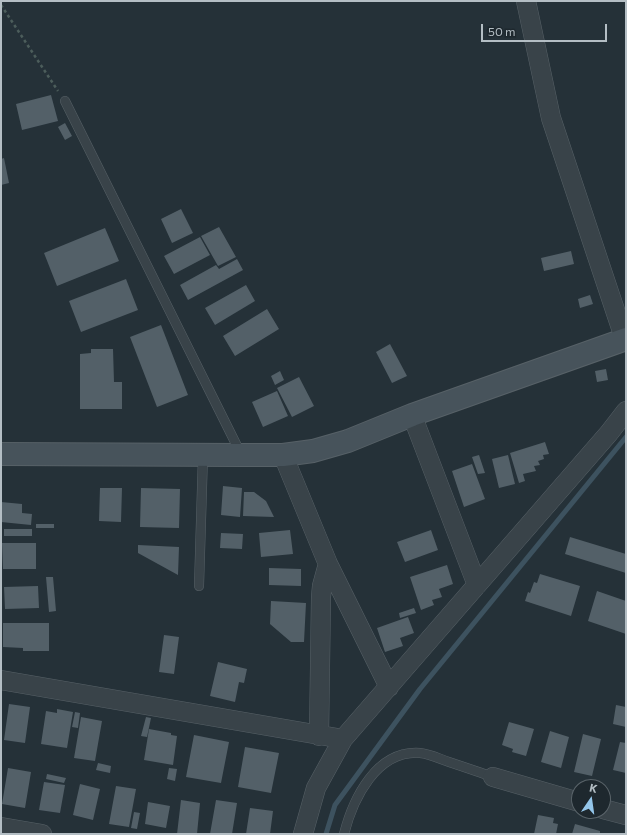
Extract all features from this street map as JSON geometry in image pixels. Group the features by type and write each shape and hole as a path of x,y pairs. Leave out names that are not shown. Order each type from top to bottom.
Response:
{"street":[{"path":"1,454 283,455 313,451 348,441 412,416 625,340 550,118 526,1"},
{"path":"303,834 316,788 343,739 609,433 626,411"},
{"path":"412,416 477,585"},
{"path":"283,455 328,564 389,687"},
{"path":"318,736 321,597 322,586 328,564"},
{"path":"1,680 318,736 343,739"},
{"path":"493,777 571,800"},
{"path":"611,811 626,815"},
{"path":"1,827 42,834"}],"lane":[{"path":"65,101 241,455"},
{"path":"199,586 203,455"},
{"path":"344,834 348,818 355,801 365,786 384,764 399,756 420,754 431,756 493,777"}],"path":[{"path":"1,5 65,101"}],"building":[{"path":"51,95 58,121 22,130 16,104"},
{"path":"65,123 72,136 65,140 58,127"},
{"path":"4,158 9,183 1,185 1,159"},
{"path":"181,209 193,233 172,243 161,219"},
{"path":"219,227 236,257 218,266 201,236"},
{"path":"105,228 119,261 57,286 44,253"},
{"path":"200,237 210,255 174,274 164,256"},
{"path":"571,251 574,264 544,271 541,258"},
{"path":"237,259 243,270 188,300 180,285 216,265 219,269"},
{"path":"126,279 138,310 81,332 69,301"},
{"path":"246,285 255,301 215,325 205,308"},
{"path":"590,295 593,304 580,308 578,299"},
{"path":"267,309 279,329 235,356 223,336"},
{"path":"161,325 188,395 157,407 130,337"},
{"path":"390,344 407,376 392,383 376,352"},
{"path":"91,349 113,349 114,382 122,382 122,409 80,409 80,354 91,353"},
{"path":"606,369 608,380 597,382 595,371"},
{"path":"280,371 284,380 275,385 271,376"},
{"path":"299,377 314,406 292,417 277,388"},
{"path":"277,391 288,416 263,427 252,402"},
{"path":"545,442 549,454 543,455 544,459 538,461 540,465 534,466 536,471 523,474 525,481 519,483 510,453"},
{"path":"479,455 485,473 478,474 472,457"},
{"path":"508,455 515,484 499,488 492,459"},
{"path":"472,464 485,499 464,507 452,471"},
{"path":"223,486 242,488 240,517 221,515"},
{"path":"100,488 122,488 121,522 99,521"},
{"path":"141,488 180,489 179,528 140,527"},
{"path":"244,492 254,492 266,501 274,517 243,516"},
{"path":"1,502 22,504 22,513 32,514 31,525 1,522"},
{"path":"36,524 54,524 54,528 36,528"},
{"path":"4,529 32,529 32,536 4,536"},
{"path":"290,530 293,554 261,557 259,533"},
{"path":"431,530 438,550 405,562 397,542"},
{"path":"221,533 243,534 242,549 220,548"},
{"path":"570,537 626,554 626,573 565,554"},
{"path":"2,543 36,543 36,569 3,569"},
{"path":"138,545 179,547 178,575 138,553"},
{"path":"447,565 453,584 439,589 442,597 432,600 434,605 421,610 410,577"},
{"path":"269,568 301,569 301,586 269,585"},
{"path":"540,574 580,586 571,616 525,601 534,582 537,583"},
{"path":"46,577 53,577 56,611 49,612"},
{"path":"38,586 39,608 5,609 4,587"},
{"path":"597,591 626,601 626,634 588,621"},
{"path":"271,601 306,603 304,642 291,642 270,624"},
{"path":"414,608 416,613 400,618 399,613"},
{"path":"408,617 414,633 400,638 403,646 385,652 377,628"},
{"path":"3,623 49,623 49,651 23,651 23,648 3,647"},
{"path":"164,635 179,637 174,674 159,672"},
{"path":"218,662 247,669 244,683 239,682 235,702 210,696"},
{"path":"9,704 30,707 25,743 4,740"},
{"path":"616,705 626,707 626,727 613,724"},
{"path":"57,709 73,712 67,748 41,744 46,711 57,713"},
{"path":"75,712 80,713 78,728 72,727"},
{"path":"81,717 102,721 95,761 74,758"},
{"path":"146,717 151,718 147,737 141,736"},
{"path":"509,722 534,729 526,756 512,752 513,749 502,745"},
{"path":"149,729 171,733 171,735 177,736 173,765 144,760"},
{"path":"550,731 569,737 561,768 541,762"},
{"path":"583,734 601,739 592,776 574,772"},
{"path":"194,735 229,742 221,783 186,777"},
{"path":"620,742 626,743 626,773 613,770"},
{"path":"245,747 279,753 271,793 238,787"},
{"path":"98,763 111,766 110,773 96,770"},
{"path":"8,768 31,772 25,808 2,804"},
{"path":"169,768 177,769 175,781 167,779"},
{"path":"47,774 66,778 64,783 46,779"},
{"path":"44,782 65,785 60,813 39,810"},
{"path":"80,784 100,789 93,820 73,815"},
{"path":"116,786 136,789 129,827 109,824"},
{"path":"181,800 200,803 197,834 177,834"},
{"path":"216,800 237,803 232,834 210,834"},
{"path":"148,802 170,806 166,828 145,824"},
{"path":"250,808 273,811 270,834 246,834"},
{"path":"134,812 140,813 137,829 131,828"},
{"path":"538,815 554,818 553,823 558,824 556,834 534,834"},
{"path":"575,824 600,831 600,834 572,834"}],"waterway":[{"path":"326,834 335,805 420,689 626,437"}]}
